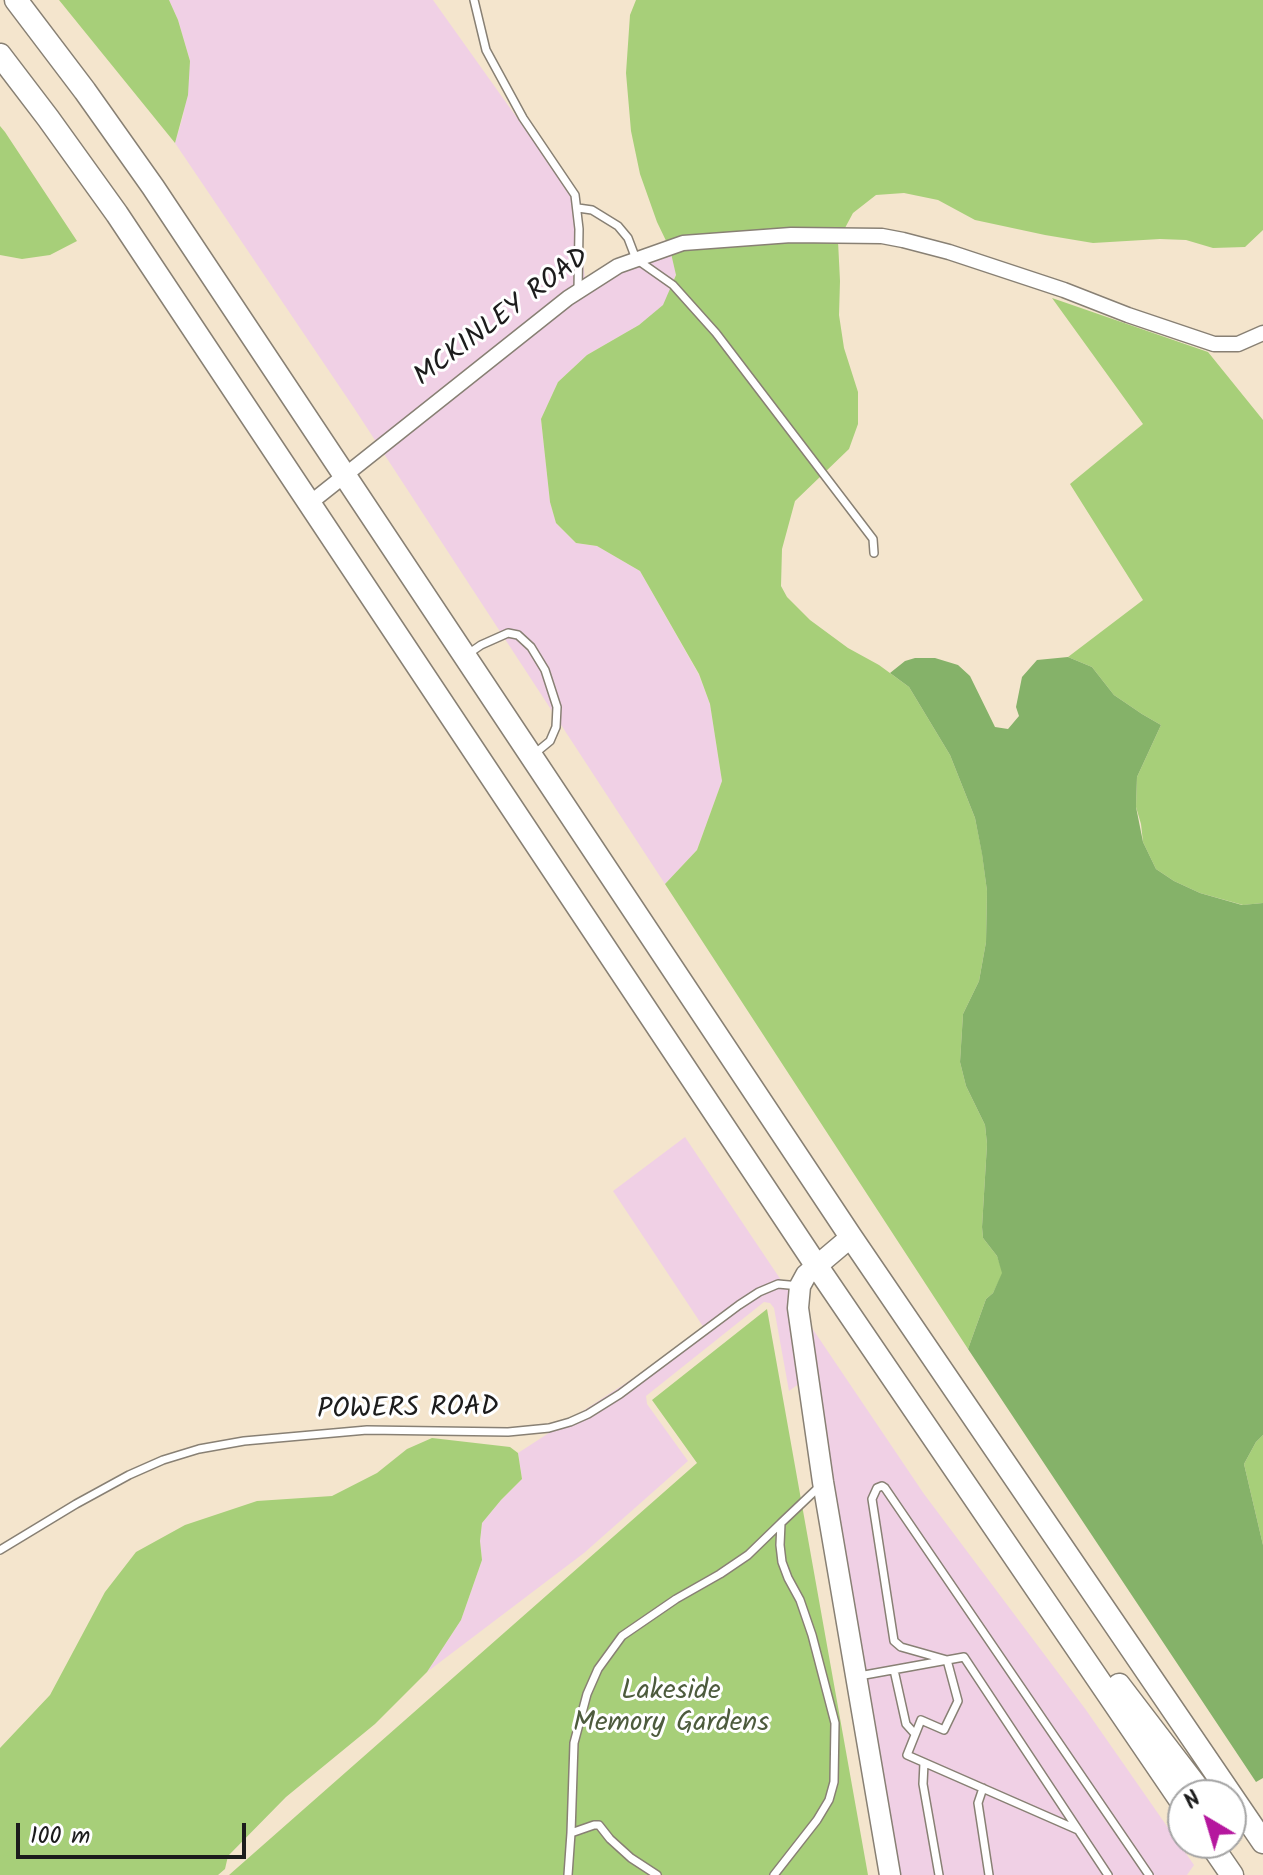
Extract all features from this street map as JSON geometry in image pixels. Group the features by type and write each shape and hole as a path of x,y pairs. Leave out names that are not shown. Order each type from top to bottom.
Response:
{"main road":[{"path":"16,0 153,187 851,1237 1262,1837"},
{"path":"0,55 117,214 816,1265 1167,1781"},
{"path":"1072,1642 1095,1655 1191,1779"},
{"path":"1227,1869 1247,1875"}],"street":[{"name":"MCKINLEY ROAD","path":"310,503 578,291 618,266 683,243 791,235 882,236 949,252 1214,344 1238,344 1263,333"},
{"path":"851,1237 806,1275 800,1286 798,1308 823,1482 890,1875"}],"lane":[{"path":"474,0 486,50 523,118 575,195 578,208 578,291"},
{"path":"578,208 592,210 618,226 628,238 636,259 673,285 716,333 873,539 874,553"},
{"path":"465,656 508,633 518,635 531,647 545,670 557,707 556,727 550,741 532,756"},
{"name":"POWERS ROAD","path":"0,1550 129,1475 199,1449 244,1441 367,1430 516,1431 549,1428 570,1422 620,1394 759,1292 778,1284 800,1286"},
{"path":"568,1875 574,1743 587,1694 598,1669 622,1636 738,1562 823,1482"},
{"path":"947,1660 901,1647 894,1641 872,1499 877,1488 882,1486 1149,1875"},
{"path":"774,1875 829,1800 834,1782 836,1741 835,1723 812,1635 782,1562 781,1523"},
{"path":"857,1677 964,1657 1108,1875"},
{"path":"947,1660 958,1701 944,1730 921,1720 907,1755 1078,1830"},
{"path":"894,1670 906,1724 915,1734"},
{"path":"924,1763 923,1784 939,1875"},
{"path":"983,1788 978,1803 989,1875"},
{"path":"571,1833 599,1825 631,1858 657,1875"}],"shaded area":[{"path":"169,0 433,0 577,202 585,280 670,249 676,274 664,305 639,325 587,355 558,382 541,419 550,502 556,523 576,543 597,546 640,571 699,675 710,704 722,781 697,850 665,884 354,408 175,143 183,116 190,61"},
{"path":"685,1137 791,1295 800,1383 789,1391 774,1308 764,1302 646,1396 647,1404 688,1461 584,1553 427,1672 461,1620 482,1560 482,1523 522,1479 518,1453 663,1359 704,1328 613,1191"},
{"path":"808,1322 924,1494 1086,1710 1167,1826 1167,1859 1190,1859 1194,1865 1187,1875 899,1875"}],"green space":[{"path":"59,0 169,0 190,61 188,95 175,143"},
{"path":"636,0 1263,0 1263,230 1245,247 1213,248 1186,240 1160,239 1093,243 975,220 938,200 904,193 876,195 853,213 838,241 839,315 844,348 858,392 858,424 849,449 795,501 782,549 781,586 787,597 810,620 909,687 950,755 975,818 987,891 986,942 979,981 963,1014 960,1062 966,1086 985,1125 983,1238 997,1256 1003,1273 993,1293 986,1299 968,1349 665,884 697,850 722,781 710,704 699,674 640,571 597,546 576,543 556,523 550,502 541,419 558,382 587,355 639,325 663,305 676,275 670,249 640,174 631,131 626,73 630,15"},
{"path":"0,126 77,241 50,255 22,259 0,255"},
{"path":"1052,298 1208,352 1263,420 1263,903 1243,905 1200,893 1156,869 1143,842 1136,807 1137,777 1161,725 1114,695 1092,667 1068,657 1143,600 1070,484 1143,424"},
{"path":"1068,657 1092,667 1114,695 1161,725 1137,777 1136,807 1143,842 1156,869 1200,893 1242,905 1263,903 1263,1435 1244,1464 1263,1545 1263,1778 1256,1782 968,1349 986,1299 993,1293 1002,1273 997,1256 983,1238 985,1125 966,1086 960,1062 963,1014 979,981 986,942 987,891 975,818 950,755 909,687 890,673 905,661 915,658 935,658 958,665 970,676 995,727 1008,729 1019,716 1016,707 1022,677 1037,660"},
{"name":"Lakeside Memory Gardens","path":"767,1309 868,1875 229,1875 697,1463 652,1400"},
{"path":"1263,1435 1263,1545 1244,1464"},
{"path":"432,1438 510,1447 518,1453 522,1479 482,1523 482,1560 461,1620 427,1672 375,1724 286,1797 228,1856 225,1869 218,1875 0,1875 0,1748 50,1695 105,1592 136,1552 185,1525 257,1501 332,1496 377,1473 407,1449"}]}
